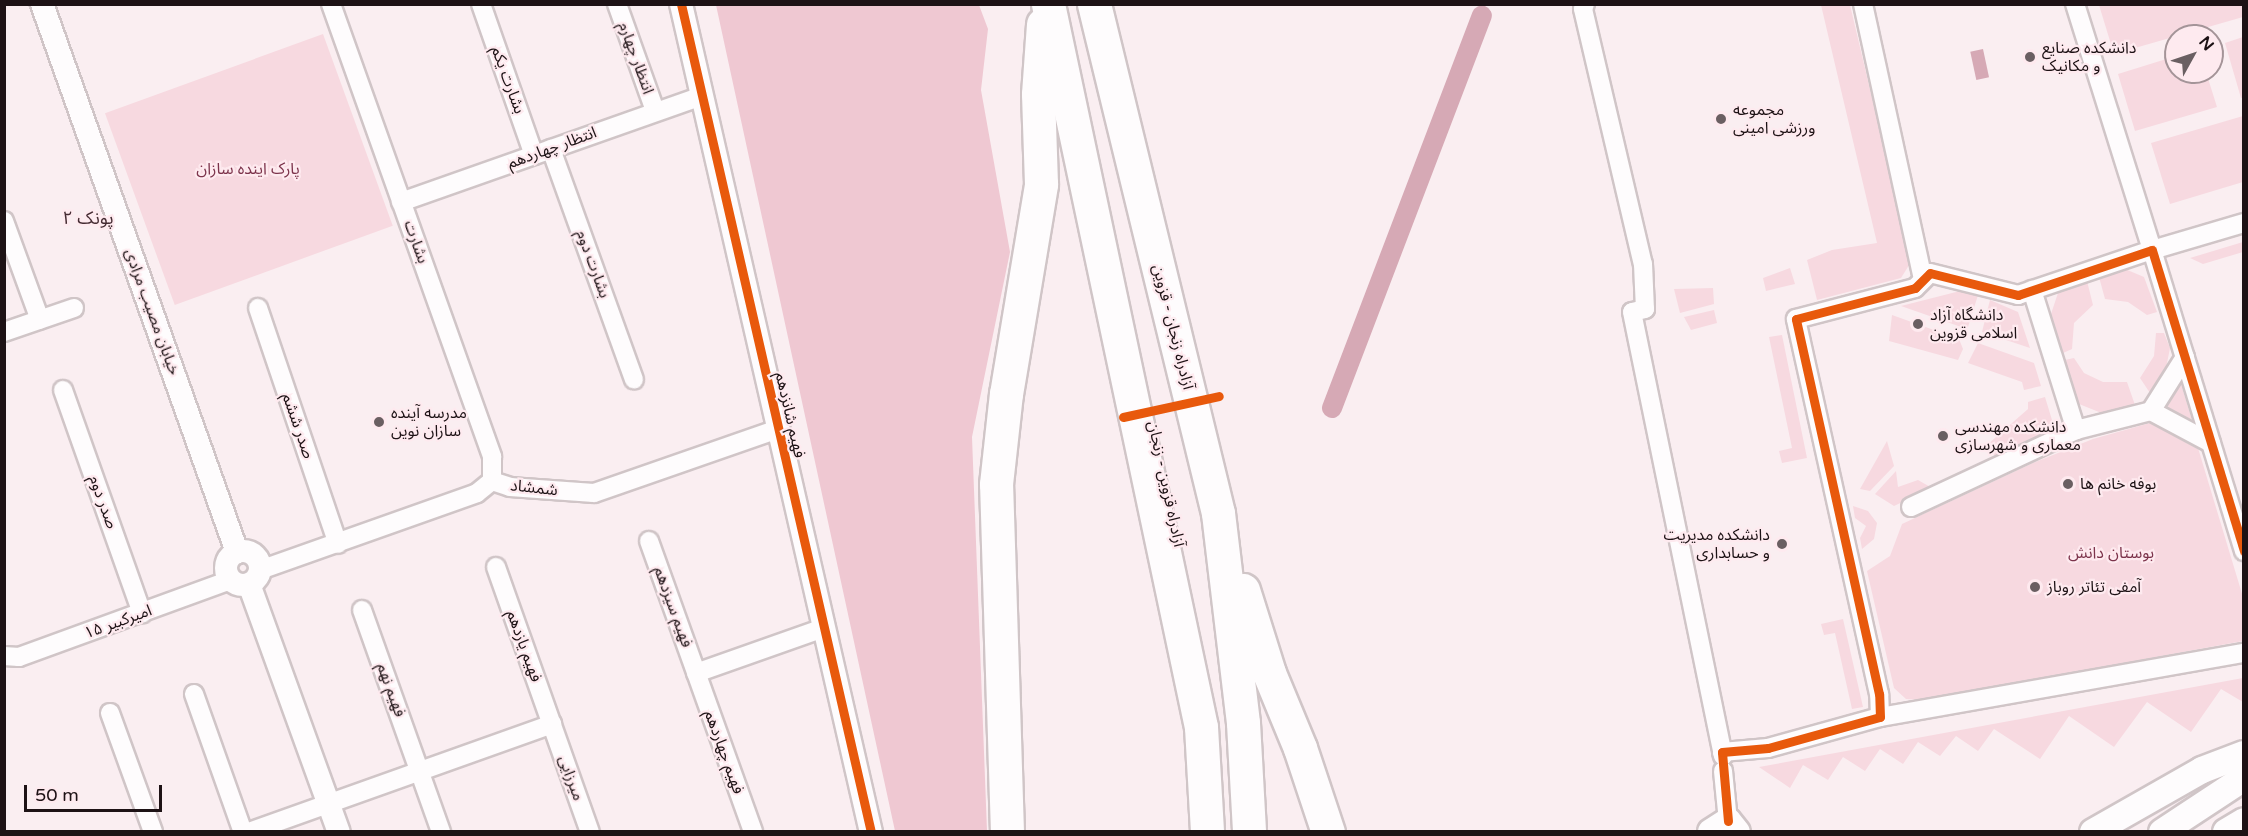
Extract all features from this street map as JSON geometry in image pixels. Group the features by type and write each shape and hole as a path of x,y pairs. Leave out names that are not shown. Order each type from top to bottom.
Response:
{"highway":[{"path":"1007,831 996,484 1006,394 1041,184 1038,94 1046,4"},
{"name":"آزادراه قزوین - زنجان","path":"1046,4 1201,727 1207,831"},
{"name":"آزادراه زنجان - قزوین","path":"1094,4 1218,513 1243,723 1249,831"},
{"path":"1218,513 1269,673 1304,758 1328,831"}],"main road":[{"path":"2092,831 2202,770 2244,754"},
{"path":"2162,831 2244,778"},
{"path":"2226,831 2244,821"}],"street":[{"name":"خیابان مصیب مرادی","path":"42,4 237,552 256,557 246,578"},
{"name":"بشارت","path":"331,4 492,457 492,481"},
{"name":"بشارت یکم","path":"481,4 543,152"},
{"name":"انتظار چهارم","path":"617,4 655,111"},
{"name":"فهیم شانزدهم","path":"681,4 871,831"},
{"path":"1863,4 1923,279"},
{"path":"2075,4 2244,551"},
{"path":"1589,6 1643,264 1645,309 1632,312 1723,760 1725,828"},
{"name":"انتظار چهاردهم","path":"401,202 702,96"},
{"name":"بشارت دوم","path":"543,152 634,379"},
{"path":"4,221 40,320"},
{"path":"1880,717 1879,694 1796,319 1915,288 1929,273 2018,295 2152,250 2244,223"},
{"path":"2032,290 2076,430"},
{"path":"4,332 74,308"},
{"name":"صدر ششم","path":"258,308 338,544"},
{"path":"2151,411 2185,357"},
{"name":"صدر دوم","path":"63,390 142,613"},
{"path":"1911,507 2076,430 2151,411 2211,443"},
{"name":"شمشاد","path":"246,578 477,493 492,481 510,487 594,493 778,429"},
{"name":"فهیم سیزدهم","path":"649,541 696,673"},
{"name":"فهیم یازدهم","path":"496,567 552,724"},
{"path":"246,578 339,831"},
{"name":"امیرکبیر ۱۵","path":"4,656 19,657 246,578"},
{"name":"فهیم نهم","path":"362,610 441,831"},
{"path":"696,673 824,628"},
{"path":"1723,760 1880,717 2244,653"},
{"name":"فهیم چهاردهم","path":"696,673 753,831"},
{"path":"194,694 243,831"},
{"path":"110,713 153,831"},
{"path":"249,831 552,724"},
{"name":"میرزایی","path":"552,724 590,831"}],"green space":[{"path":"1821,5 1850,5 1911,262 1901,278 1817,300 1807,260 1832,250 1877,243"},
{"path":"2099,5 2243,5 2243,17 2219,24 2164,24 2164,40 2114,54"},
{"name":"پارک اینده سازان","path":"323,34 393,226 175,305 105,113"},
{"path":"2243,37 2244,97 2241,98 2225,43"},
{"path":"2164,60 2164,84 2210,84 2217,107 2135,131 2118,74"},
{"path":"2243,116 2243,182 2170,204 2151,143"},
{"path":"2243,242 2243,252 2203,264 2190,258"},
{"path":"1790,268 1795,284 1766,291 1763,278"},
{"path":"2125,269 2144,277 2157,312 2147,315 2128,302 2105,299 2099,277"},
{"path":"2087,281 2093,305 2074,323 2072,349 2063,353 2051,314 2059,290"},
{"path":"1713,288 1714,304 1680,313 1674,289"},
{"path":"1964,290 1978,295 1968,327 1964,328 1901,306"},
{"path":"1990,300 2018,312 2030,348 1982,332"},
{"path":"1714,310 1717,323 1691,330 1684,317"},
{"path":"1892,315 1959,339 1963,349 1958,360 1889,341"},
{"path":"2156,333 2164,333 2170,348 2165,373 2150,393 2140,378 2154,356"},
{"path":"1782,335 1807,458 1782,463 1779,451 1792,448 1769,337"},
{"path":"1978,343 2034,363 2041,386 2024,390 2022,382 1968,363"},
{"path":"2074,358 2084,373 2103,382 2127,382 2135,405 2104,414 2079,404 2065,360"},
{"path":"2181,384 2192,420 2166,409"},
{"path":"2045,397 2052,420 2051,434 1997,459 1987,445 2028,409 2028,402"},
{"name":"بوستان دانش","path":"2150,423 2198,448 2243,597 2243,641 1922,700 1906,699 1894,688 1867,571 1890,556 1902,524 2033,463 2093,439"},
{"path":"1887,441 1894,466 1870,491 1860,489"},
{"path":"1896,471 1898,487 1918,480 1932,488 1894,506 1875,494"},
{"path":"1853,506 1868,511 1877,523 1874,539 1862,549 1860,538 1866,526 1855,518"},
{"path":"1843,619 1863,707 1852,709 1835,633 1824,635 1821,624"},
{"path":"2243,678 2243,702 2221,689 2191,732 2147,702 2114,747 2069,716 2040,759 1994,729 1978,751 1956,736 1940,756 1918,742 1903,764 1880,749 1865,771 1843,757 1828,780 1803,765 1790,788 1759,767"}],"shaded area":[{"path":"716,5 979,5 988,29 981,90 1010,252 972,437 987,831 895,831"},
{"path":"1983,49 1989,77 1976,80 1970,52"}],"waterway":[{"path":"1332,408 1482,16"}],"cycle path":[{"path":"681,4 871,832"},
{"path":"1728,821 1722,752 1768,748 1880,717 1879,694 1796,319 1915,288 1930,273 2018,295 2152,250 2244,551"},
{"path":"1123,417 1219,396"}],"place":[{"name":"دانشکده صنایع و مکانیک","path":"2030,57"},
{"name":"مجموعه ورزشی امینی","path":"1721,119"},
{"name":"دانشگاه آزاد اسلامی قزوین","path":"1918,324"},
{"name":"مدرسه آینده سازان نوین","path":"379,422"},
{"name":"دانشکده مهندسی معماری و شهرسازی","path":"1943,436"},
{"name":"بوفه خانم ها","path":"2068,484"},
{"name":"دانشکده مدیریت و حسابداری","path":"1782,544"},
{"name":"آمفی تئاتر روباز","path":"2035,587"}],"district":[{"name":"پونک ۲","path":"88,218"}]}
